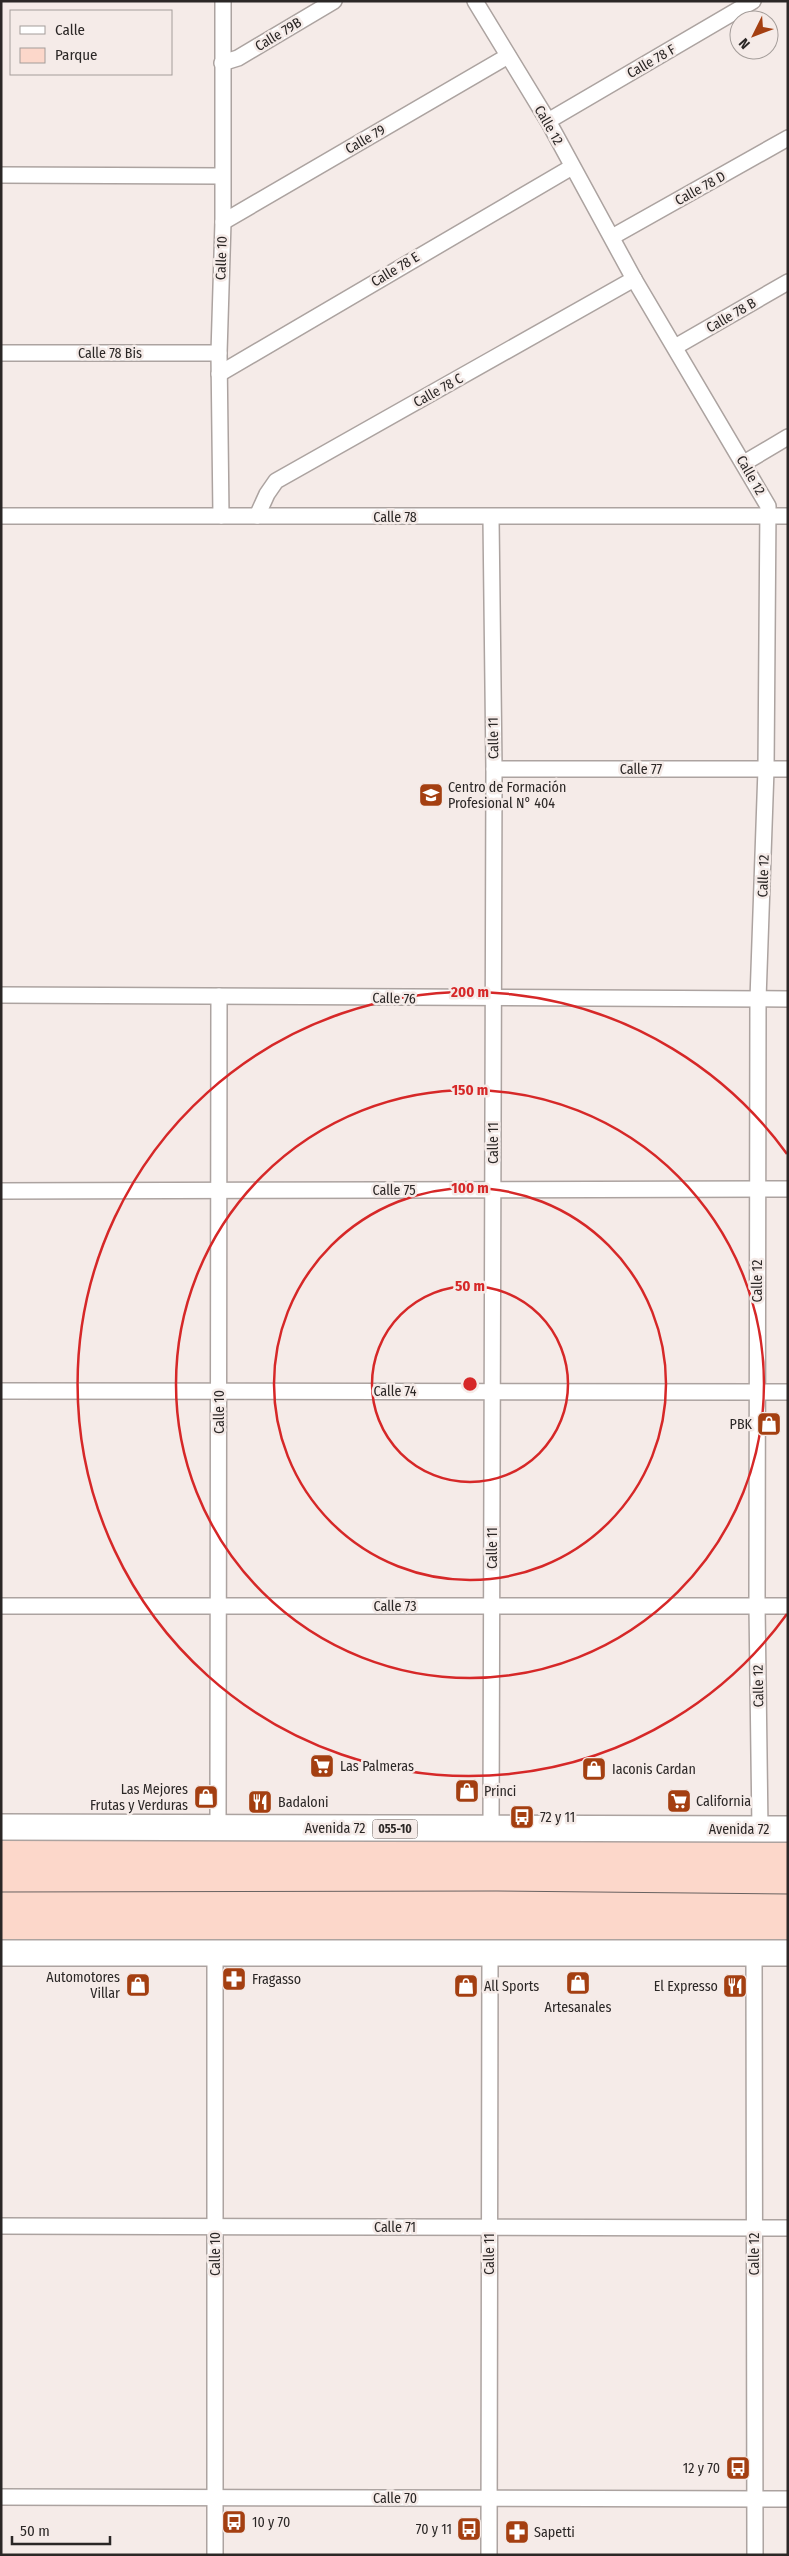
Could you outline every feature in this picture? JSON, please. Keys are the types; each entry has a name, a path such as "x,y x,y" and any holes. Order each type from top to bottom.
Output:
{"highway":[{"name":"Avenida 72","path":"1,1828 788,1830"},
{"path":"1,1952 788,1953"}],"street":[{"name":"Calle 10","path":"221,516 219,353 223,222 223,1"},
{"name":"Calle 79B","path":"222,63 238,58 334,1"},
{"name":"Calle 12","path":"475,1 548,121 634,278 768,506 766,769 758,999 756,1606 760,1829"},
{"name":"Calle 78 F","path":"548,121 753,1"},
{"name":"Calle 79","path":"223,222 508,56"},
{"name":"Calle 78 D","path":"612,237 788,138"},
{"name":"Calle 78 E","path":"219,374 572,167"},
{"path":"1,175 222,176"},
{"name":"Calle 78 C","path":"257,516 267,494 276,481 634,278"},
{"name":"Calle 78 B","path":"675,347 788,282"},
{"name":"Calle 78 Bis","path":"1,353 219,353"},
{"path":"744,463 788,437"},
{"name":"Calle 78","path":"1,516 491,518 788,516"},
{"name":"Calle 11","path":"491,518 494,769 491,1829"},
{"name":"Calle 77","path":"494,769 788,769"},
{"name":"Calle 76","path":"1,995 492,999 788,999"},
{"name":"Calle 10","path":"218,1828 219,996"},
{"name":"Calle 75","path":"1,1191 788,1189"},
{"name":"Calle 74","path":"1,1391 788,1392"},
{"name":"Calle 73","path":"1,1606 788,1606"},
{"name":"Calle 10","path":"215,1953 216,2555"},
{"name":"Calle 11","path":"489,2555 490,1953"},
{"name":"Calle 12","path":"754,1953 755,2555"},
{"name":"Calle 71","path":"1,2226 788,2228"},
{"name":"Calle 70","path":"1,2497 788,2499"}],"green space":[{"path":"1,1839 788,1840 788,1948 1,1947"}],"tram line":[{"path":"1,1892 497,1891 788,1894"}],"place":[{"name":"Centro de Formación Profesional N° 404","path":"431,795"},
{"name":"PBK","path":"769,1424"},
{"name":"Las Palmeras","path":"322,1766"},
{"name":"Iaconis Cardan","path":"594,1769"},
{"name":"Princi","path":"467,1791"},
{"name":"Las Mejores Frutas y Verduras","path":"206,1797"},
{"name":"California","path":"679,1801"},
{"name":"Badaloni","path":"260,1802"},
{"name":"72 y 11","path":"522,1817"},
{"name":"Fragasso","path":"234,1979"},
{"name":"Artesanales","path":"578,1983"},
{"name":"Automotores Villar","path":"138,1985"},
{"name":"All Sports","path":"466,1986"},
{"name":"El Expresso","path":"735,1986"},
{"name":"12 y 70","path":"738,2468"},
{"name":"10 y 70","path":"234,2522"},
{"name":"70 y 11","path":"469,2529"},
{"name":"Sapetti","path":"517,2532"}]}
